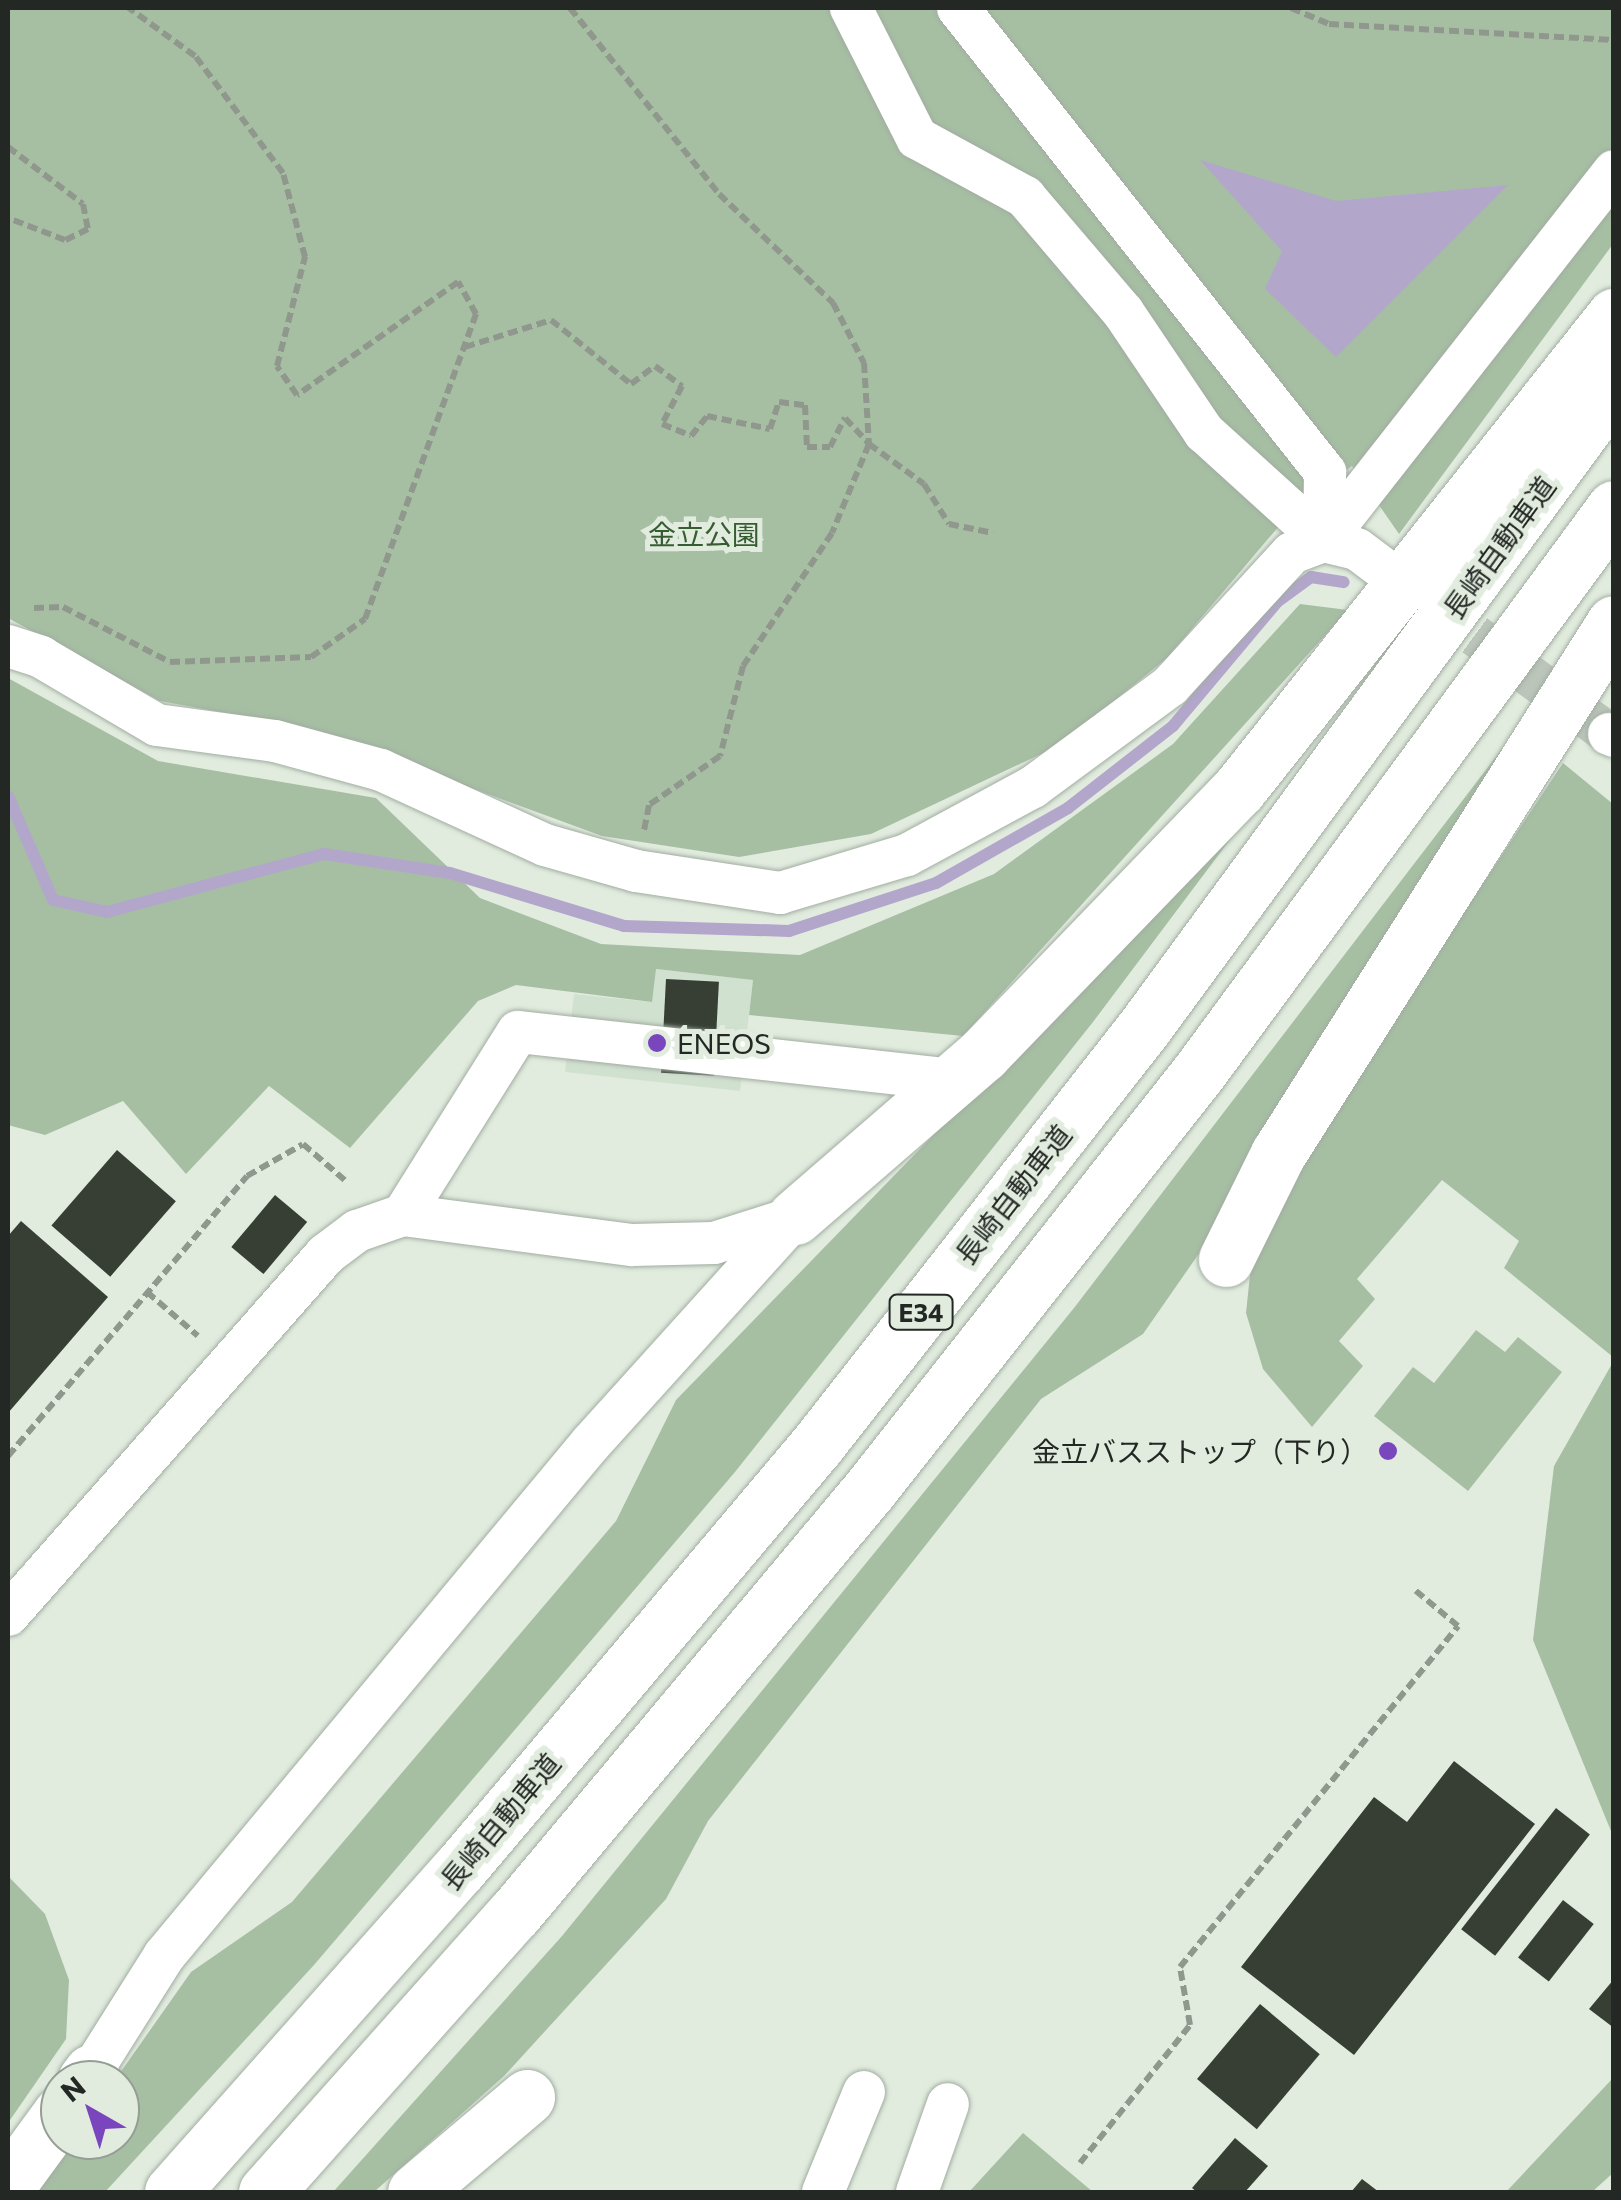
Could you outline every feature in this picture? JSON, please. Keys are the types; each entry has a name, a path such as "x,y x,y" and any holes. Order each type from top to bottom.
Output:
{"highway":[{"path":"795,1217 954,1080 1240,789 1614,316"},
{"name":"長崎自動車道","path":"172,2192 460,1868 829,1429 1143,1029 1614,388"},
{"name":"E34","path":"266,2192 514,1913 870,1488 1211,1056 1614,508"},
{"path":"1226,1258 1278,1154 1614,623"},
{"path":"414,2192 527,2098"},
{"path":"8,2185 40,2141"}],"street":[{"path":"851,8 917,138 1025,197 1123,312 1204,432 1324,541 1357,549 1381,566"},
{"path":"958,8 1325,472 1324,541"},
{"path":"8,646 41,657 157,725 275,741 381,770 545,845 636,872 780,893 907,855 1033,787 1170,686 1292,553 1324,541 1614,171"},
{"path":"403,1215 518,1032 954,1080"},
{"path":"8,1614 325,1255 357,1230 403,1215 632,1246 714,1244 795,1217"},
{"path":"97,2060 164,1956 592,1443 795,1217"},
{"path":"823,2192 864,2092"},
{"path":"917,2192 948,2104"}],"path":[{"path":"26,608 63,607 170,662 311,657 365,618 476,314 458,282 297,395 277,366 305,257 282,173 195,56 129,8"},
{"path":"570,8 719,194 834,303 864,362 869,444 832,533 743,666 720,756 650,805 636,872"},
{"path":"1292,8 1329,24 1614,40"},
{"path":"8,147 83,204 88,229 65,240 8,218"},
{"path":"465,347 552,320 631,384 655,366 682,386 662,424 691,436 707,416 770,430 779,402 805,405 807,446 830,448 845,418 869,444 924,484 949,524 993,533"},
{"path":"8,1456 247,1176 303,1144 347,1182"},
{"path":"147,1292 230,1362"},
{"path":"1080,2162 1190,2026 1180,1966 1458,1626 1416,1591"}],"shaded area":[{"path":"1200,160 1336,201 1508,185 1336,357 1265,289 1282,251"},
{"name":"ENEOS","path":"655,969 753,980 740,1091 565,1072 574,994 651,1002"}],"green space":[{"name":"金立公園","path":"8,8 1613,8 1613,244 1399,534 1352,466 1296,506 1167,658 1058,746 871,834 739,857 602,836 308,728 160,701 8,618"},
{"path":"1300,604 1348,610 963,1036 749,1015 753,980 656,969 652,1002 516,985 478,1001 350,1148 269,1086 186,1174 123,1101 45,1135 8,1125 8,678 158,761 376,798 480,898 601,944 800,955 994,874 1173,744"},
{"path":"1505,745 1232,1206 1143,1334 1041,1399 708,1821 666,1899 504,2076 374,2192 333,2192 562,1936 1074,1308"},
{"path":"1563,763 1613,804 1613,1357 1504,1268 1519,1241 1442,1180 1357,1279 1375,1299 1339,1341 1363,1366 1312,1427 1263,1369 1246,1313 1255,1227"},
{"path":"1262,797 1093,1022 735,1472 314,1965 140,2154 140,2060 129,2060 191,1972 292,1902 616,1521 676,1400"},
{"path":"1476,1330 1505,1352 1518,1337 1562,1372 1468,1491 1374,1416 1413,1367 1434,1383"},
{"path":"1613,1362 1613,1836 1533,1640 1554,1466"},
{"path":"8,1876 45,1914 69,1980 66,2039 52,2060 40,2060 40,2077 8,2123"},
{"path":"1613,2078 1613,2173 1592,2192 1506,2192"},
{"path":"1023,2133 1093,2192 969,2192"},
{"path":"55,2160 134,2160 105,2192 31,2192"}],"building":[{"path":"666,979 719,982 714,1076 661,1073"},
{"path":"117,1150 176,1201 110,1277 51,1225"},
{"path":"275,1195 307,1222 263,1274 231,1247"},
{"path":"21,1221 108,1297 8,1413 8,1236"},
{"path":"1454,1761 1535,1824 1354,2055 1241,1967 1374,1797 1407,1822"},
{"path":"1556,1808 1590,1834 1495,1956 1461,1929"},
{"path":"1563,1900 1594,1924 1549,1982 1518,1958"},
{"path":"1614,1979 1614,2028 1589,2009"},
{"path":"1260,2004 1320,2054 1257,2129 1197,2079"},
{"path":"1235,2138 1268,2166 1245,2192 1197,2192 1192,2188"},
{"path":"1362,2179 1379,2192 1351,2192"}],"waterway":[{"path":"8,796 53,900 107,912 324,854 450,873 624,926 789,931 936,883 1068,808 1173,726 1277,602 1311,577 1344,582"}],"tunnel":[{"path":"1424,598 1609,734"}],"place":[{"name":"ENEOS","path":"657,1043"},
{"name":"金立バスストップ（下り）","path":"1388,1451"}]}
